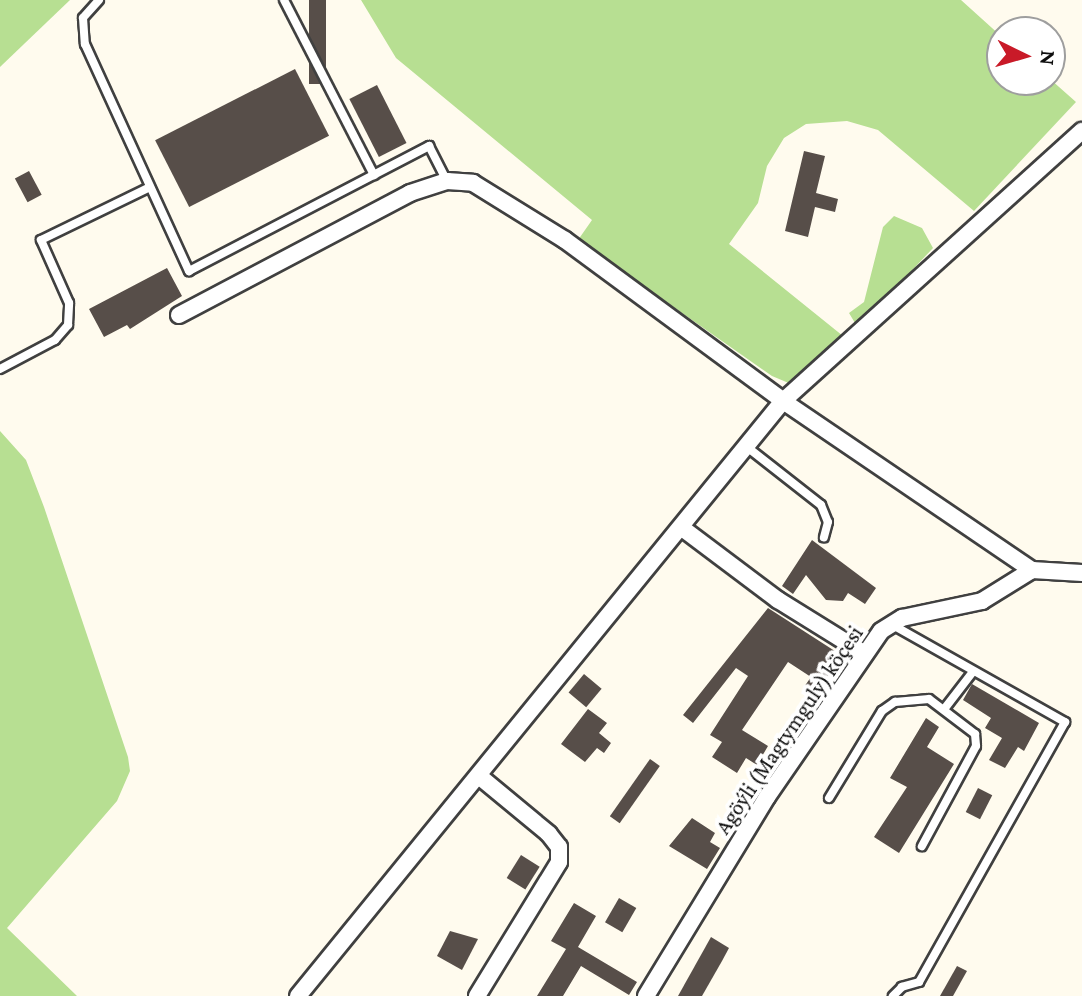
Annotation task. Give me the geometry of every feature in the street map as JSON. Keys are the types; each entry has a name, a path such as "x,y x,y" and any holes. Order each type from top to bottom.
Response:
{"street":[{"path":"298,996 480,777 783,401 1082,131"},
{"path":"179,315 410,193 447,181 481,187 565,240 783,401 1032,570 1082,573"},
{"path":"682,528 778,600 865,654"},
{"name":"Agöýli (Magtymguly) köçesi","path":"646,996 767,797 865,654 891,624 982,601 1032,570"},
{"path":"477,996 559,862 559,847 549,834 480,777"}],"lane":[{"path":"99,0 83,18 83,36 189,271 429,146 447,181"},
{"path":"284,0 374,175"},
{"path":"0,369 55,340 68,325 69,303 41,240 150,187"},
{"path":"747,447 821,505 828,522 824,537"},
{"path":"891,624 972,673 1065,722 919,982 902,987 893,996"},
{"path":"945,708 972,673"},
{"path":"829,798 882,711 895,702 923,698 945,708 975,734 976,746 922,846"}],"green space":[{"path":"0,0 70,0 0,67"},
{"path":"361,0 961,0 986,23 986,96 1066,96 1066,93 1076,102 974,211 878,130 847,121 806,124 784,138 767,166 758,203 729,244 843,336 791,384 772,376 578,240 592,220 396,58"},
{"path":"894,216 922,228 933,248 868,317 855,323 849,313 864,302 883,227"},
{"path":"0,431 26,460 44,507 128,757 130,771 117,801 7,928 77,996 0,996"}],"building":[{"path":"309,0 326,0 326,84 309,84"},
{"path":"295,69 329,136 189,207 155,140"},
{"path":"377,85 407,143 379,157 349,99"},
{"path":"804,151 825,156 816,193 838,199 835,212 815,207 808,237 785,231"},
{"path":"29,171 42,195 28,202 15,179"},
{"path":"167,268 182,296 130,329 127,325 104,337 89,309"},
{"path":"812,540 876,588 865,604 848,593 843,601 826,600 806,575 793,594 782,586"},
{"path":"768,608 841,655 816,695 804,687 811,677 788,662 742,730 768,746 757,765 746,758 737,773 712,757 722,742 710,735 748,676 736,668 693,723 683,715"},
{"path":"584,674 602,689 586,707 569,692"},
{"path":"972,684 1039,723 1024,751 1018,747 1005,768 989,760 1002,738 985,728 991,718 963,700"},
{"path":"588,709 607,723 599,733 611,743 604,753 597,748 585,762 561,744"},
{"path":"926,718 939,727 927,747 954,764 899,853 874,837 907,787 890,778"},
{"path":"650,759 660,766 620,823 610,816"},
{"path":"978,788 992,795 980,819 966,812"},
{"path":"692,818 715,833 710,842 720,848 707,869 669,846"},
{"path":"521,855 540,867 525,890 507,878"},
{"path":"619,898 636,908 622,932 605,922"},
{"path":"574,903 596,916 578,947 637,982 629,995 581,966 563,996 537,996 566,949 551,941"},
{"path":"450,931 478,939 462,970 437,956"},
{"path":"711,937 729,948 722,961 702,996 678,996"},
{"path":"957,966 967,971 953,996 940,996"}]}
